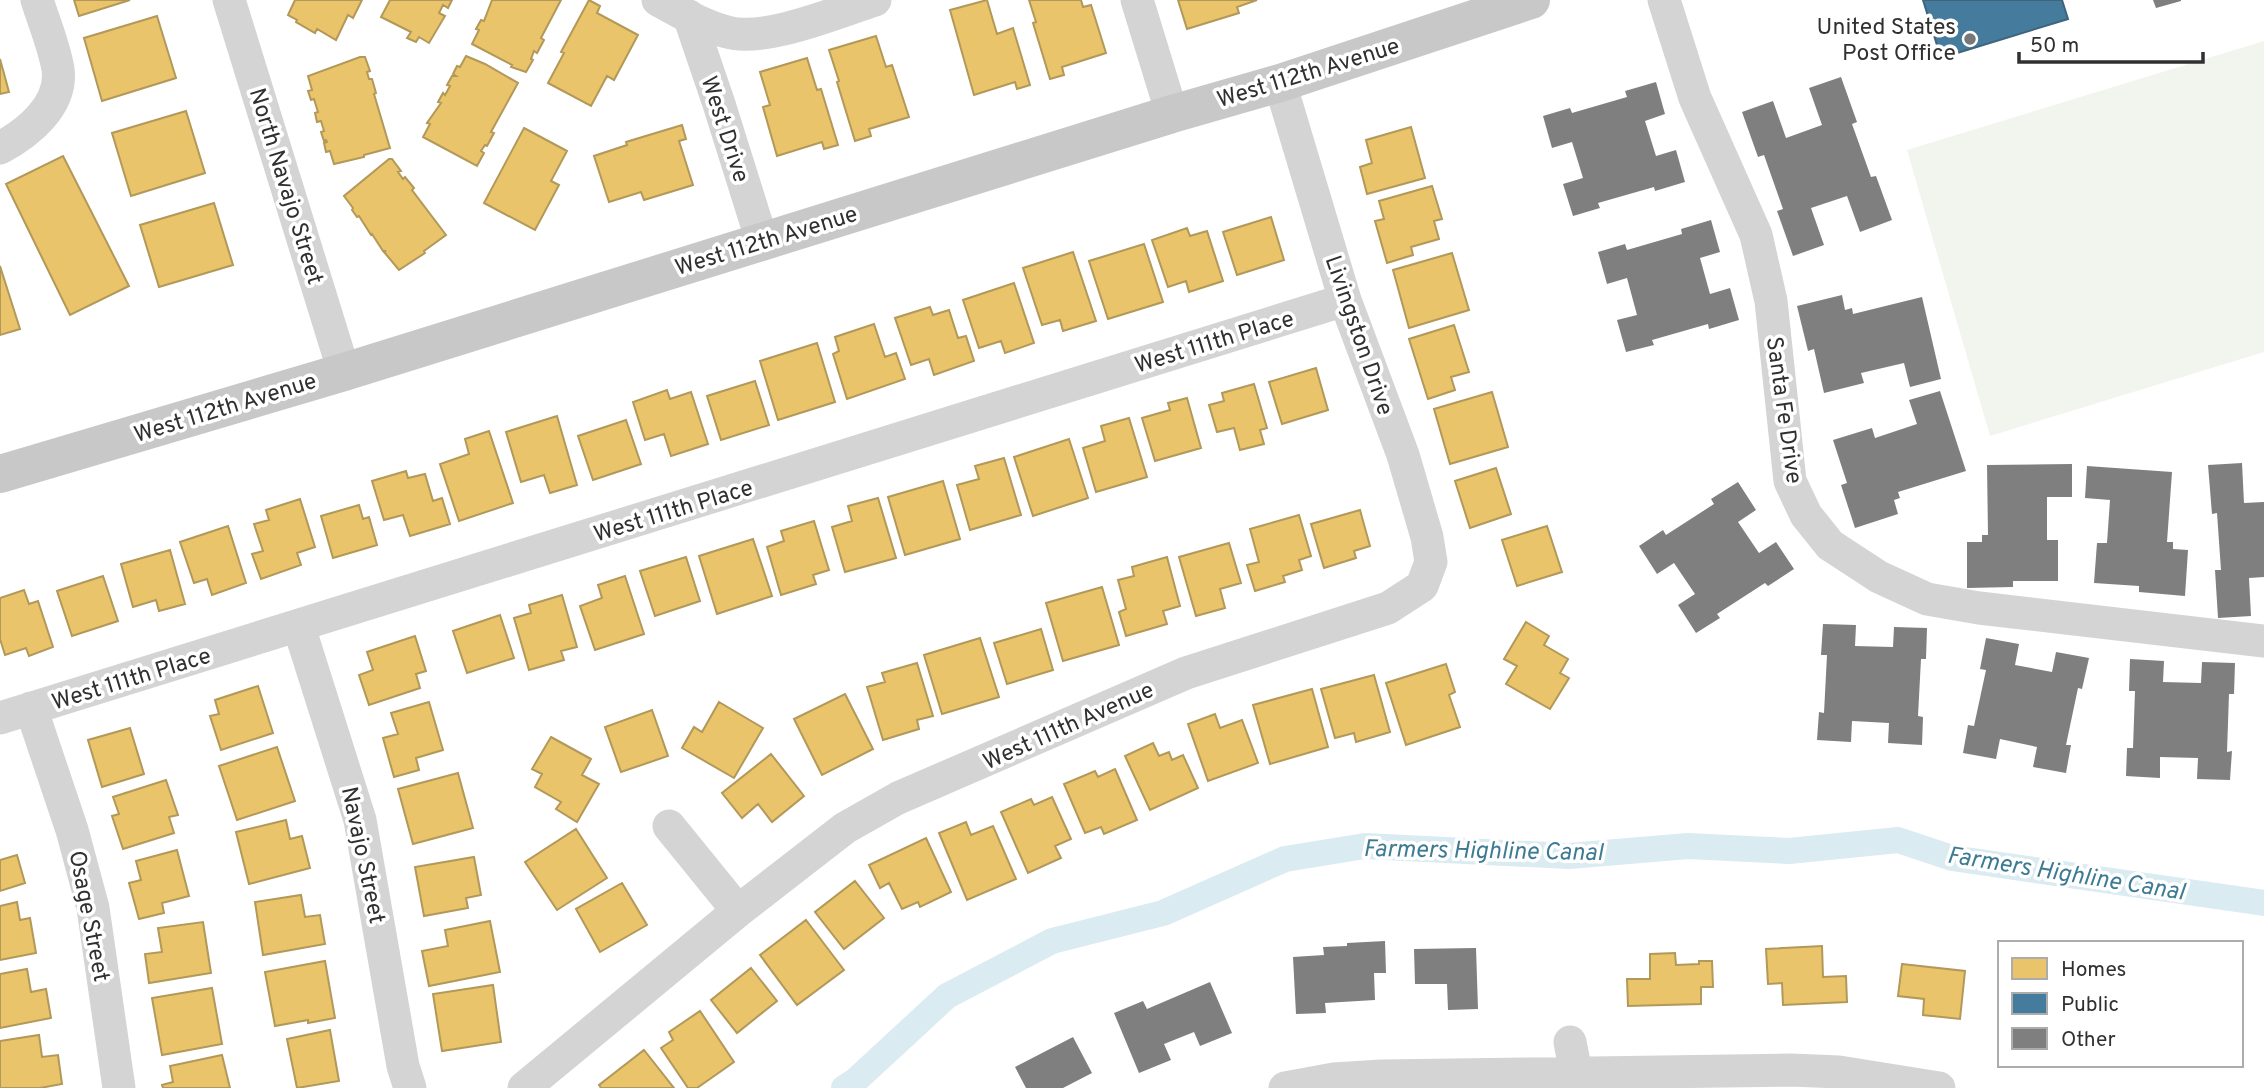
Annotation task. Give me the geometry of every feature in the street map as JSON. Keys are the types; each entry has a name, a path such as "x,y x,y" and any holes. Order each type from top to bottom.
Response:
{"main road":[{"name":"West 112th Avenue","path":"0,474 344,372 1172,114 1280,83 1531,0"}],"street":[{"path":"0,148 21,136 36,122 48,109 55,92 58,71 37,0"},
{"name":"North Navajo Street","path":"229,0 344,372"},
{"path":"658,0 726,32 741,35 774,32 874,0"},
{"path":"1137,0 1172,114"},
{"name":"Santa Fe Drive","path":"1664,0 1695,98 1756,235 1771,301 1790,481 1806,515 1830,545 1878,578 1927,599 1979,608 2264,641"},
{"name":"West Drive","path":"689,16 762,241"},
{"name":"Livingston Drive","path":"1280,83 1345,300 1404,455 1431,551 1429,574 1422,586"},
{"name":"West 111th Place","path":"0,718 1345,300"},
{"name":"West 111th Avenue","path":"524,1088 738,911 845,828 898,798 1186,673 1388,608 1422,586"},
{"name":"Navajo Street","path":"299,627 360,820 403,1066 410,1088"},
{"name":"Osage Street","path":"31,708 72,830 93,908 119,1088"},
{"path":"669,826 738,911"},
{"path":"1285,1088 1334,1079 1574,1068 1839,1072 1940,1088"}],"shaded area":[{"path":"2264,41 2264,352 1990,436 1907,150"}],"building: Homes":[{"path":"74,0 130,0 79,16"},
{"path":"295,0 362,0 353,18 348,15 336,40 317,29 315,33 288,15"},
{"path":"390,0 452,0 448,8 443,5 439,13 445,16 429,43 419,37 416,42 407,38 411,32 381,17"},
{"path":"492,0 561,0 541,38 544,40 537,53 534,51 533,60 526,72 511,67 512,65 472,44 479,30 476,29 481,20 484,21"},
{"path":"589,0 600,6 597,13 638,35 614,80 607,76 591,106 548,83"},
{"path":"987,0 997,34 1013,28 1030,85 1017,89 1015,82 974,95 950,10"},
{"path":"1029,0 1081,0 1083,7 1091,5 1106,53 1062,67 1064,75 1050,79"},
{"path":"1178,0 1257,0 1237,7 1239,13 1187,29"},
{"path":"157,16 176,78 102,101 84,38"},
{"path":"876,36 886,67 892,65 909,117 869,129 871,136 855,141 829,50"},
{"path":"466,56 518,83 491,132 494,133 487,146 481,151 484,153 477,166 423,137 430,124 427,123 441,103 438,102 450,86 447,85 452,76 456,76 453,74 457,66 460,67"},
{"path":"365,57 370,71 367,72 369,79 372,79 390,148 334,164 330,151 326,152 324,143 327,142 321,132 324,131 321,121 317,122 315,113 318,112 308,91 312,90 308,76"},
{"path":"807,58 817,90 821,89 838,145 824,149 822,142 777,156 763,107 770,105 760,72"},
{"path":"0,59 9,92 0,94"},
{"path":"186,111 205,173 131,196 112,133"},
{"path":"682,125 686,139 679,141 693,185 644,200 641,192 609,202 594,156 627,145 626,142"},
{"path":"1411,127 1425,178 1367,194 1360,167 1372,163 1366,140"},
{"path":"524,128 567,151 551,181 559,185 535,230 484,203"},
{"path":"63,156 129,286 70,315 6,184"},
{"path":"392,159 401,171 398,172 403,179 405,177 414,188 412,190 446,235 399,270 344,196"},
{"path":"1432,186 1442,219 1434,221 1439,239 1411,247 1413,255 1387,263 1375,221 1384,219 1379,201"},
{"path":"214,203 233,265 159,287 140,225"},
{"path":"1271,217 1284,260 1237,275 1223,232"},
{"path":"1187,228 1190,236 1207,231 1223,281 1189,292 1186,281 1168,287 1152,240"},
{"path":"1144,244 1163,302 1108,319 1089,261"},
{"path":"1073,252 1096,321 1063,331 1060,320 1042,325 1023,268"},
{"path":"1452,253 1469,310 1409,328 1393,270"},
{"path":"0,266 20,329 0,335"},
{"path":"1014,283 1034,343 1005,353 1001,341 979,348 963,300"},
{"path":"930,307 933,315 949,310 958,338 966,336 974,361 934,375 929,359 911,365 895,318"},
{"path":"874,324 885,357 896,353 905,379 847,399 833,354 839,351 835,337"},
{"path":"1454,325 1469,372 1451,377 1455,390 1428,399 1409,339"},
{"path":"817,343 835,402 778,420 760,361"},
{"path":"1316,368 1328,410 1282,424 1269,382"},
{"path":"755,381 769,425 721,440 707,396"},
{"path":"1254,384 1267,428 1260,430 1264,444 1240,450 1234,428 1217,432 1209,405 1224,401 1222,393"},
{"path":"667,390 670,399 691,392 708,444 671,456 664,434 645,440 633,402"},
{"path":"1492,392 1508,447 1450,464 1434,409"},
{"path":"1187,398 1201,448 1155,461 1142,418 1170,410 1168,403"},
{"path":"557,416 577,485 550,493 544,475 521,482 506,432"},
{"path":"1129,418 1147,477 1096,492 1083,448 1105,441 1101,426"},
{"path":"626,420 641,464 593,480 578,436"},
{"path":"489,431 513,503 459,521 440,464 469,454 465,439"},
{"path":"1069,439 1088,498 1033,516 1014,457"},
{"path":"1004,458 1021,515 970,530 957,485 979,479 975,466"},
{"path":"1496,468 1511,514 1470,528 1455,481"},
{"path":"406,471 408,478 425,474 433,501 442,498 450,524 410,536 403,515 384,520 372,481"},
{"path":"943,481 960,539 905,555 888,497"},
{"path":"878,498 896,558 845,572 832,527 852,521 848,506"},
{"path":"300,499 315,547 297,553 301,565 261,579 252,554 263,551 254,524 269,520 266,510"},
{"path":"359,505 363,519 369,517 377,545 333,558 321,516"},
{"path":"1360,510 1370,546 1354,551 1356,558 1324,568 1311,524"},
{"path":"1299,515 1311,556 1299,560 1302,570 1283,576 1285,582 1255,591 1247,565 1259,562 1250,529"},
{"path":"814,521 829,570 813,575 816,584 781,595 767,547 784,541 781,531"},
{"path":"228,526 246,583 212,595 207,579 194,583 180,542"},
{"path":"1547,526 1562,572 1517,586 1502,540"},
{"path":"753,539 772,596 717,614 699,556"},
{"path":"1229,543 1241,583 1220,589 1225,608 1196,616 1179,557"},
{"path":"170,550 185,604 159,611 156,600 133,607 121,564"},
{"path":"686,557 700,601 655,616 640,571"},
{"path":"1167,557 1180,606 1163,611 1167,624 1126,636 1119,612 1126,609 1118,580 1134,576 1132,567"},
{"path":"103,576 118,621 72,636 57,591"},
{"path":"625,576 644,634 595,650 580,606 602,598 598,585"},
{"path":"1102,587 1119,645 1063,661 1046,603"},
{"path":"24,590 29,604 38,601 53,647 29,656 26,648 5,655 0,639 0,598"},
{"path":"562,595 577,647 561,651 564,660 529,670 514,618 531,613 529,605"},
{"path":"500,615 514,658 467,673 453,631"},
{"path":"1526,622 1549,636 1544,645 1568,659 1560,673 1569,678 1550,709 1506,684 1517,666 1504,659"},
{"path":"1041,629 1053,670 1007,684 994,643"},
{"path":"415,636 426,671 416,674 420,688 369,705 359,675 373,670 367,652"},
{"path":"980,638 999,697 942,714 924,655"},
{"path":"917,663 933,716 917,720 919,729 883,740 867,687 885,682 882,673"},
{"path":"1446,664 1455,692 1449,695 1460,727 1406,745 1386,683"},
{"path":"1374,675 1390,732 1356,742 1354,733 1335,738 1321,689"},
{"path":"258,686 273,733 221,750 210,716 219,714 215,700"},
{"path":"1312,689 1328,747 1270,764 1253,705"},
{"path":"845,694 873,749 822,775 794,719"},
{"path":"429,702 443,750 416,758 419,770 394,777 383,738 398,734 391,713"},
{"path":"719,702 763,728 734,778 682,748 694,727 702,732"},
{"path":"652,710 668,756 621,772 605,727"},
{"path":"1215,714 1220,728 1242,720 1258,763 1208,781 1188,724"},
{"path":"130,728 144,774 102,787 88,740"},
{"path":"551,737 591,759 582,775 599,784 577,822 556,809 561,802 535,787 542,774 532,769"},
{"path":"1153,743 1159,756 1169,752 1172,760 1183,755 1198,788 1150,810 1125,756"},
{"path":"277,747 295,801 237,820 219,766"},
{"path":"771,754 804,796 772,822 758,804 742,818 722,793"},
{"path":"1115,769 1137,820 1104,834 1101,827 1085,833 1064,784 1095,771 1098,777"},
{"path":"458,773 473,828 413,844 398,789"},
{"path":"166,780 178,815 169,817 174,833 123,849 112,816 119,814 113,797"},
{"path":"1052,797 1071,839 1055,846 1061,858 1028,873 1001,812 1031,799 1034,805"},
{"path":"286,820 290,839 302,836 310,868 249,884 236,832"},
{"path":"966,822 971,835 993,826 1016,879 967,900 939,833"},
{"path":"576,829 607,878 557,910 525,862"},
{"path":"926,838 951,892 920,907 918,902 902,909 889,883 880,888 869,865"},
{"path":"177,850 189,896 162,903 164,913 139,919 129,883 141,880 136,861"},
{"path":"17,855 25,883 0,891 0,860"},
{"path":"474,857 481,895 466,898 468,908 424,916 415,867"},
{"path":"855,881 884,918 844,949 815,912"},
{"path":"622,883 647,925 600,952 576,909"},
{"path":"301,895 305,917 320,915 325,944 263,955 255,902"},
{"path":"17,902 20,920 30,918 36,953 0,960 0,906"},
{"path":"806,920 844,970 797,1005 760,955"},
{"path":"490,921 500,972 429,986 422,951 448,946 445,930"},
{"path":"203,922 211,973 149,983 145,954 162,952 158,928"},
{"path":"1822,946 1823,977 1846,976 1847,1002 1783,1005 1782,983 1768,984 1766,949"},
{"path":"1675,953 1676,965 1712,961 1713,987 1701,987 1701,1004 1628,1006 1627,979 1650,979 1650,954"},
{"path":"325,961 335,1018 275,1026 265,972"},
{"path":"1902,964 1965,971 1960,1019 1923,1015 1924,999 1898,996"},
{"path":"751,968 777,1001 737,1033 711,1000"},
{"path":"27,969 31,992 46,989 51,1018 0,1028 0,974"},
{"path":"493,985 501,1042 442,1051 433,994"},
{"path":"212,988 222,1044 162,1055 152,998"},
{"path":"700,1011 734,1062 697,1088 688,1088 661,1048 673,1040 669,1032"},
{"path":"330,1030 339,1081 297,1088 287,1039"},
{"path":"39,1035 42,1057 58,1055 62,1084 40,1088 0,1088 0,1041"},
{"path":"644,1050 674,1088 601,1088 599,1085"},
{"path":"222,1055 230,1088 163,1088 162,1085 173,1082 170,1066"}],"building: Public":[{"name":"United States Post Office","path":"1923,0 2062,0 2068,19 1941,58"}],"building: Other":[{"path":"2153,0 2181,0 2181,1 2156,8"},
{"path":"1841,77 1857,122 1852,124 1871,177 1876,176 1892,220 1860,232 1847,196 1811,208 1824,245 1793,256 1777,211 1783,209 1764,155 1758,157 1742,112 1773,101 1786,138 1822,125 1809,88"},
{"path":"1656,82 1665,114 1645,121 1656,156 1676,150 1685,182 1655,191 1654,187 1598,203 1600,208 1573,216 1563,184 1583,178 1572,142 1552,148 1543,116 1570,108 1572,113 1627,97 1625,91"},
{"path":"1711,220 1720,252 1700,258 1710,294 1730,288 1739,320 1709,329 1708,324 1652,340 1654,345 1626,352 1617,320 1637,315 1627,278 1607,284 1598,252 1625,244 1627,250 1682,234 1681,229"},
{"path":"1842,295 1845,310 1852,308 1853,314 1922,297 1941,379 1910,387 1904,363 1861,373 1864,383 1824,393 1814,349 1808,351 1797,306"},
{"path":"1940,391 1966,471 1898,492 1900,498 1894,500 1898,514 1855,528 1841,485 1847,483 1833,440 1872,428 1875,438 1917,424 1909,400"},
{"path":"2242,463 2244,503 2264,502 2264,577 2249,578 2251,616 2218,618 2215,570 2221,570 2217,513 2212,514 2208,465"},
{"path":"2072,464 2072,497 2047,497 2047,540 2058,540 2058,581 2013,581 2013,587 1967,588 1967,542 1982,542 1982,535 1988,535 1987,465"},
{"path":"2087,466 2172,472 2167,542 2173,542 2173,549 2188,550 2185,596 2139,592 2139,586 2094,583 2097,543 2107,543 2110,500 2085,498"},
{"path":"1738,482 1756,510 1738,522 1759,553 1776,542 1794,569 1768,586 1765,583 1717,614 1720,618 1696,633 1678,605 1695,594 1674,563 1657,574 1639,546 1663,530 1666,535 1714,504 1711,499"},
{"path":"1823,624 1856,625 1855,646 1893,647 1894,627 1927,628 1926,659 1921,659 1918,716 1923,717 1922,745 1888,743 1889,723 1852,721 1851,742 1817,740 1819,712 1824,713 1827,655 1821,655"},
{"path":"1986,638 2019,644 2015,665 2052,672 2056,652 2089,658 2082,689 2078,688 2066,745 2071,745 2066,773 2033,767 2037,747 2000,739 1996,759 1963,753 1968,725 1974,726 1986,670 1980,669"},
{"path":"2130,659 2164,661 2163,682 2201,683 2202,662 2235,663 2234,694 2229,694 2227,752 2232,751 2230,780 2197,779 2198,758 2160,757 2160,778 2126,776 2127,748 2133,748 2135,691 2129,691"},
{"path":"1385,941 1386,973 1374,973 1375,1000 1325,1003 1326,1013 1296,1014 1293,957 1324,955 1323,947"},
{"path":"1476,948 1478,1009 1448,1010 1447,984 1415,984 1414,949"},
{"path":"1210,982 1232,1033 1200,1046 1194,1032 1164,1044 1171,1060 1139,1073 1114,1013 1143,1001 1147,1009"},
{"path":"1073,1037 1092,1073 1063,1088 1026,1088 1015,1067"}],"waterway":[{"name":"Farmers Highline Canal","path":"844,1088 855,1081 947,996 1052,941 1163,913 1285,859 1365,846 1569,856 1688,846 1789,851 1898,840 1952,858 2264,903"}],"place":[{"name":"United States Post Office","path":"1970,39"}]}
